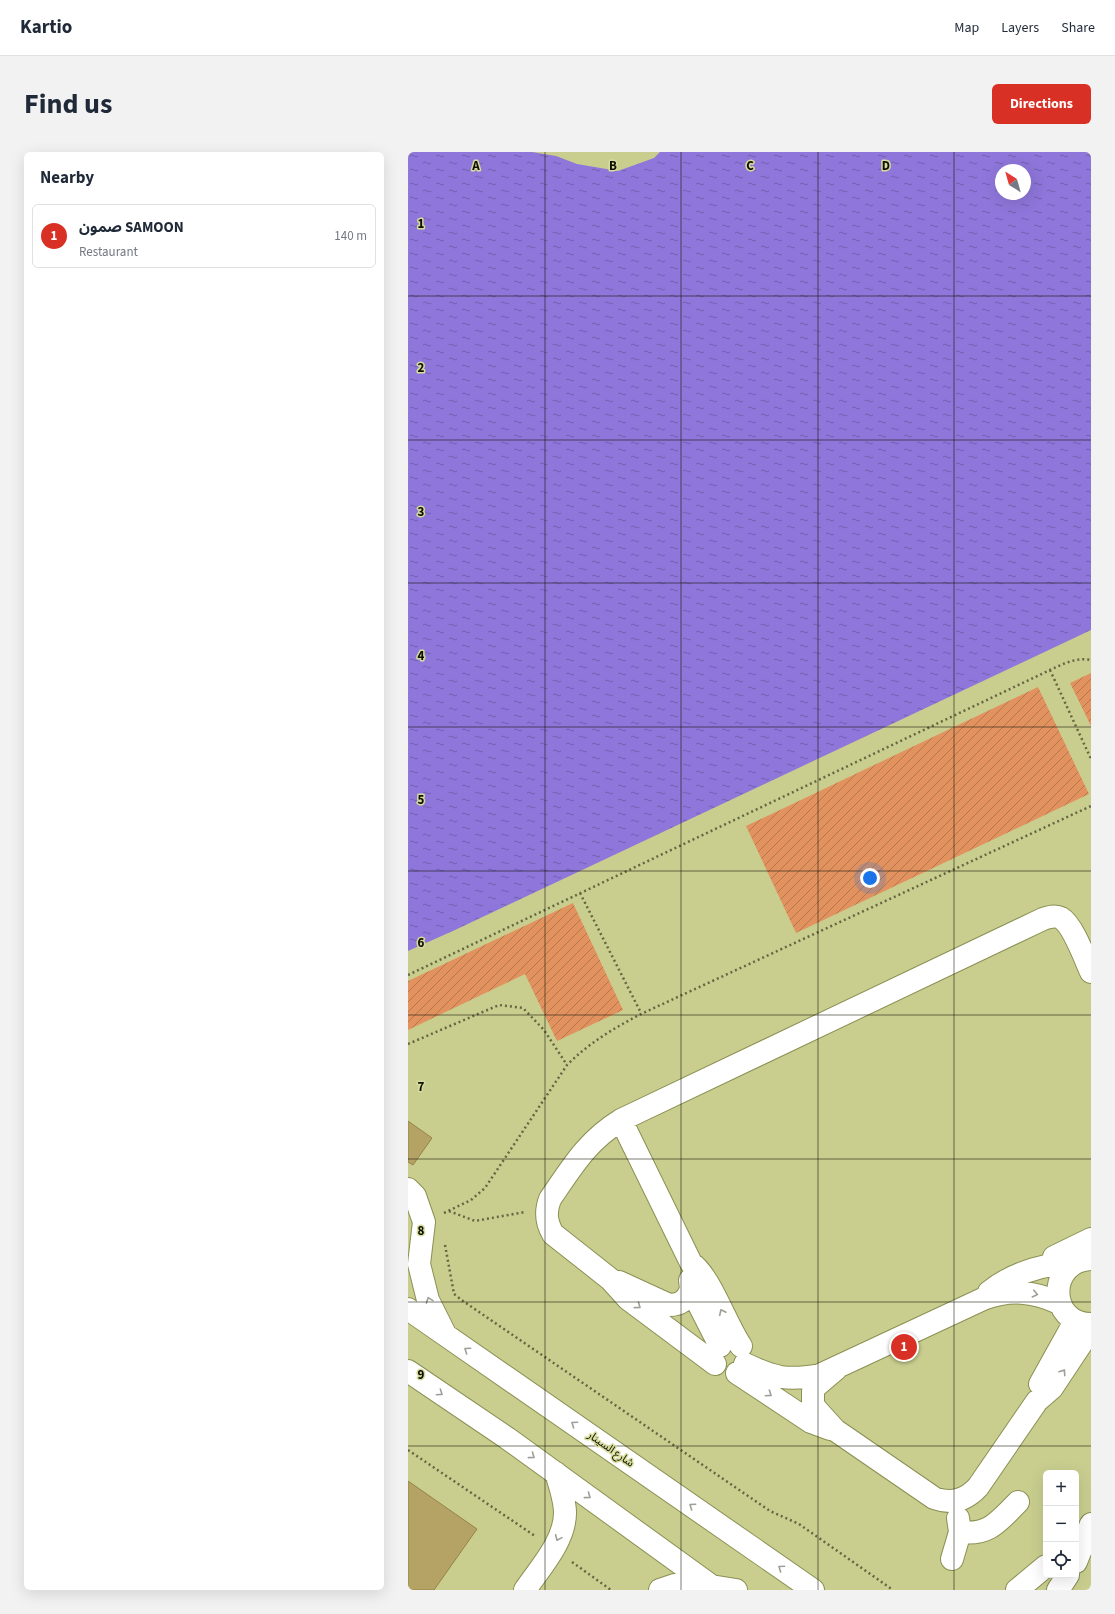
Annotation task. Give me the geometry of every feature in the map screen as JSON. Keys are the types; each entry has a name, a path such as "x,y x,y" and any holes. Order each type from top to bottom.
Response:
{"street":[{"path":"718,1355 623,1295 610,1279 553,1234 547,1222 547,1208 550,1199 579,1155 598,1136 621,1120 1051,916 1060,918 1067,923 1091,972"},
{"path":"621,1120 691,1263 703,1274 729,1327 741,1361 769,1375 786,1378 820,1376 983,1299 997,1294 1029,1292 1060,1303"},
{"path":"408,1189 415,1196 423,1228 419,1264 428,1300 446,1335"},
{"path":"983,1299 998,1285 1091,1239"},
{"path":"1029,1270 1083,1261"},
{"path":"836,1369 816,1386 812,1397 816,1408 835,1430 934,1498 951,1502 966,1498 978,1487 1037,1401 1039,1387 1044,1374 1086,1325 1063,1310 1057,1291 1060,1280 1066,1270 1083,1261"},
{"path":"691,1263 689,1276 691,1289 718,1355 719,1369 724,1373 741,1361"},
{"path":"610,1279 634,1287 669,1305 677,1305 684,1302 689,1296 691,1289"},
{"name":"شارع السينار","path":"408,1309 813,1590"},
{"path":"718,1355 730,1342 741,1361 811,1422 835,1430"},
{"path":"408,1372 556,1473 712,1586"},
{"path":"525,1590 554,1548 564,1526 564,1503 556,1473"},
{"path":"951,1502 956,1512 960,1532 952,1559"},
{"path":"960,1532 979,1533 988,1529 996,1524 1018,1502"},
{"path":"1079,1527 1091,1509"},
{"path":"1079,1554 1091,1524"},
{"path":"1017,1590 1043,1568"},
{"path":"1036,1590 1044,1578"},
{"path":"1058,1590 1066,1578"},
{"path":"660,1590 675,1585 712,1586 736,1590"}],"path":[{"path":"408,975 1050,670 1074,660 1091,660"},
{"path":"1050,670 1091,759"},
{"path":"423,1228 449,1211 471,1200 485,1188 567,1065 600,1036 641,1014 1091,806"},
{"path":"580,892 641,1014"},
{"path":"408,1044 499,1005 523,1008 544,1030 567,1065"},
{"path":"449,1211 475,1221 547,1208"},
{"path":"423,1228 443,1235 454,1294 463,1301 770,1511 799,1524 893,1590"},
{"path":"408,1450 554,1548 611,1590"}],"shaded area":[{"path":"1091,673 1091,726 1070,683"},
{"path":"1038,687 1089,794 796,933 746,826"},
{"path":"573,903 623,1010 557,1041 525,974 408,1030 408,981"}],"water":[{"path":"408,152 532,152 556,156 577,164 618,171 654,158 660,152 1091,152 1091,630 408,951"}],"building":[{"path":"408,1121 432,1138 413,1165 408,1162"},
{"path":"408,1481 477,1529 434,1590 408,1590"}],"place":[{"name":"صمون SAMOON","path":"904,1347"}]}
